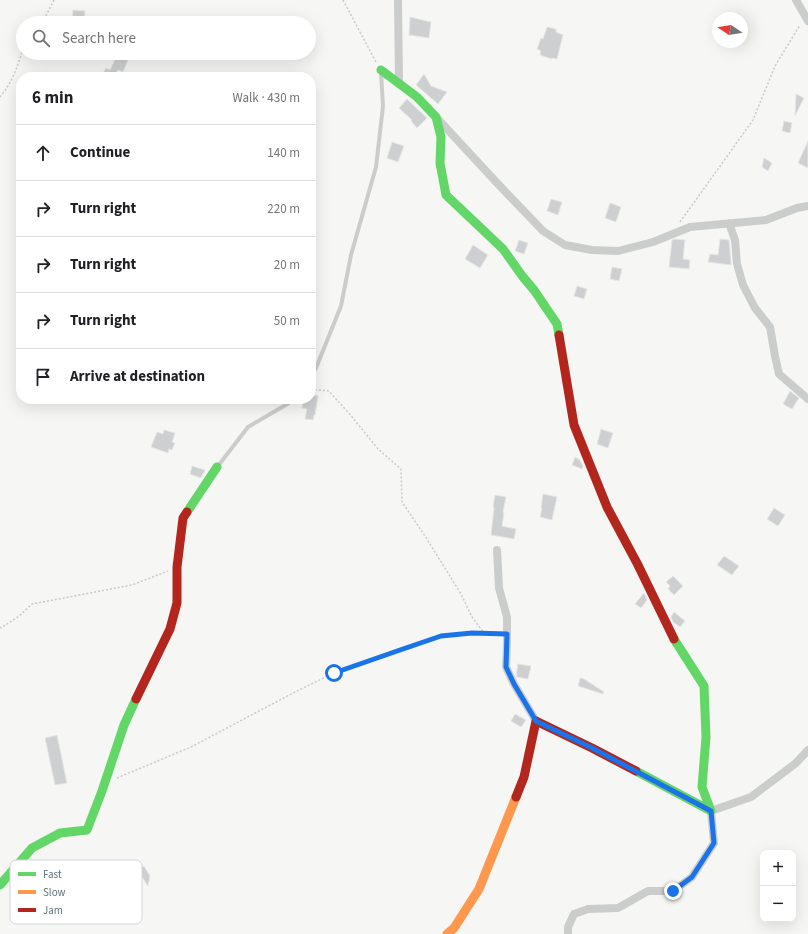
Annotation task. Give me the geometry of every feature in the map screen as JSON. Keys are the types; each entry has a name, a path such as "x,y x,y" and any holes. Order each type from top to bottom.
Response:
{"street":[{"path":"398,0 399,84"},
{"path":"796,0 806,19"},
{"path":"381,70 417,97 543,231 565,245 592,250 618,251 653,242 690,227 766,220 796,208 808,206"},
{"path":"436,117 441,137 440,163 446,195 503,249 534,290 557,324 574,425 604,500 675,642 704,686 706,737 702,787 711,811 714,843 692,877 673,891 648,892 618,908 588,909 574,914 568,927 568,934"},
{"path":"728,223 735,240 737,264 743,285 755,308 770,327 779,374 808,399"},
{"path":"22,860 32,848 60,833 87,830 124,725 170,629 177,603 177,567 183,518 217,467"},
{"path":"497,550 499,588 507,616 506,667 514,684 536,721 592,748 711,811 751,797 796,763 808,750"},
{"path":"447,934 454,928 479,890 524,777 536,721"},
{"path":"0,885 10,873"}],"lane":[{"path":"316,368 341,306 351,255 376,167 383,106 381,70"},
{"path":"217,467 248,427 287,404"}],"path":[{"path":"46,16 54,0"},
{"path":"343,0 381,70"},
{"path":"671,234 753,120 775,66 806,19"},
{"path":"0,97 5,91 18,67 20,60"},
{"path":"316,390 329,391 378,449 401,469 402,502 461,594 472,617 484,633"},
{"path":"0,627 1,628 19,616 32,604 132,585 177,567"},
{"path":"104,784 191,747 334,673 441,636 472,633 507,634"}],"building":[{"path":"73,10 85,11 85,16 73,16"},
{"path":"410,17 431,22 429,38 409,35"},
{"path":"547,27 556,29 556,32 563,35 557,59 540,55 541,51 537,49 541,38 543,39"},
{"path":"115,60 128,60 123,72 118,70 117,72 104,72 106,68 110,70"},
{"path":"424,74 431,86 447,92 438,104 416,85"},
{"path":"796,94 804,98 795,116"},
{"path":"407,99 427,118 417,128 411,121 412,120 399,108"},
{"path":"784,121 792,123 790,133 782,131"},
{"path":"808,141 808,168 798,163"},
{"path":"392,142 404,146 398,162 387,158"},
{"path":"764,158 772,163 768,171 762,167"},
{"path":"551,199 562,202 558,215 547,211"},
{"path":"610,203 621,207 616,222 605,218"},
{"path":"720,239 729,240 731,265 708,262 710,254 718,255"},
{"path":"519,240 528,243 524,254 515,251"},
{"path":"672,240 685,240 683,259 690,260 689,269 669,267"},
{"path":"473,245 488,255 480,268 465,259"},
{"path":"612,267 622,269 619,281 610,279"},
{"path":"577,286 587,289 584,299 574,296"},
{"path":"790,391 799,398 792,409 783,404"},
{"path":"316,396 318,396 313,420 305,419 307,409 302,408 302,404 316,404"},
{"path":"601,429 613,433 608,448 597,444"},
{"path":"164,430 175,433 172,442 175,443 172,450 169,449 168,453 151,447 157,432 163,434"},
{"path":"575,457 580,460 583,466 582,469 572,465"},
{"path":"192,466 205,470 201,478 190,474"},
{"path":"543,494 557,497 552,520 540,517"},
{"path":"495,495 506,497 502,526 516,529 514,539 491,535"},
{"path":"774,508 785,515 778,526 767,519"},
{"path":"724,556 739,566 732,575 717,565"},
{"path":"673,576 683,586 674,595 668,589 670,586 666,582"},
{"path":"644,593 647,600 641,608 635,604"},
{"path":"674,612 685,621 680,627 673,622 671,617"},
{"path":"518,664 531,666 528,679 516,676"},
{"path":"580,678 604,692 603,694 578,686"},
{"path":"515,714 526,720 521,727 511,721"},
{"path":"57,735 67,783 55,785 45,738"},
{"path":"144,866 150,876 148,886 142,877 142,867"}],"traffic: fast":[{"path":"381,70 417,97 436,117 441,137 440,163 446,195 503,249 534,290 557,324 559,335"},
{"path":"187,512 217,467"},
{"path":"636,771 711,811 702,787 706,737 704,686 674,639"},
{"path":"22,860 32,848 60,833 87,830 124,725 136,699"},
{"path":"0,885 10,873"}],"traffic: slow":[{"path":"447,934 454,928 479,889 516,797"}],"traffic: jam":[{"path":"559,335 574,425 607,507 637,563 674,639"},
{"path":"136,699 170,629 177,603 177,567 183,518 187,512"},
{"path":"516,797 524,777 536,721 636,771"}],"route":[{"path":"334,673 441,636 472,633 507,634 506,667 514,684 536,721 592,748 711,811 714,843 692,877 673,891"}]}
